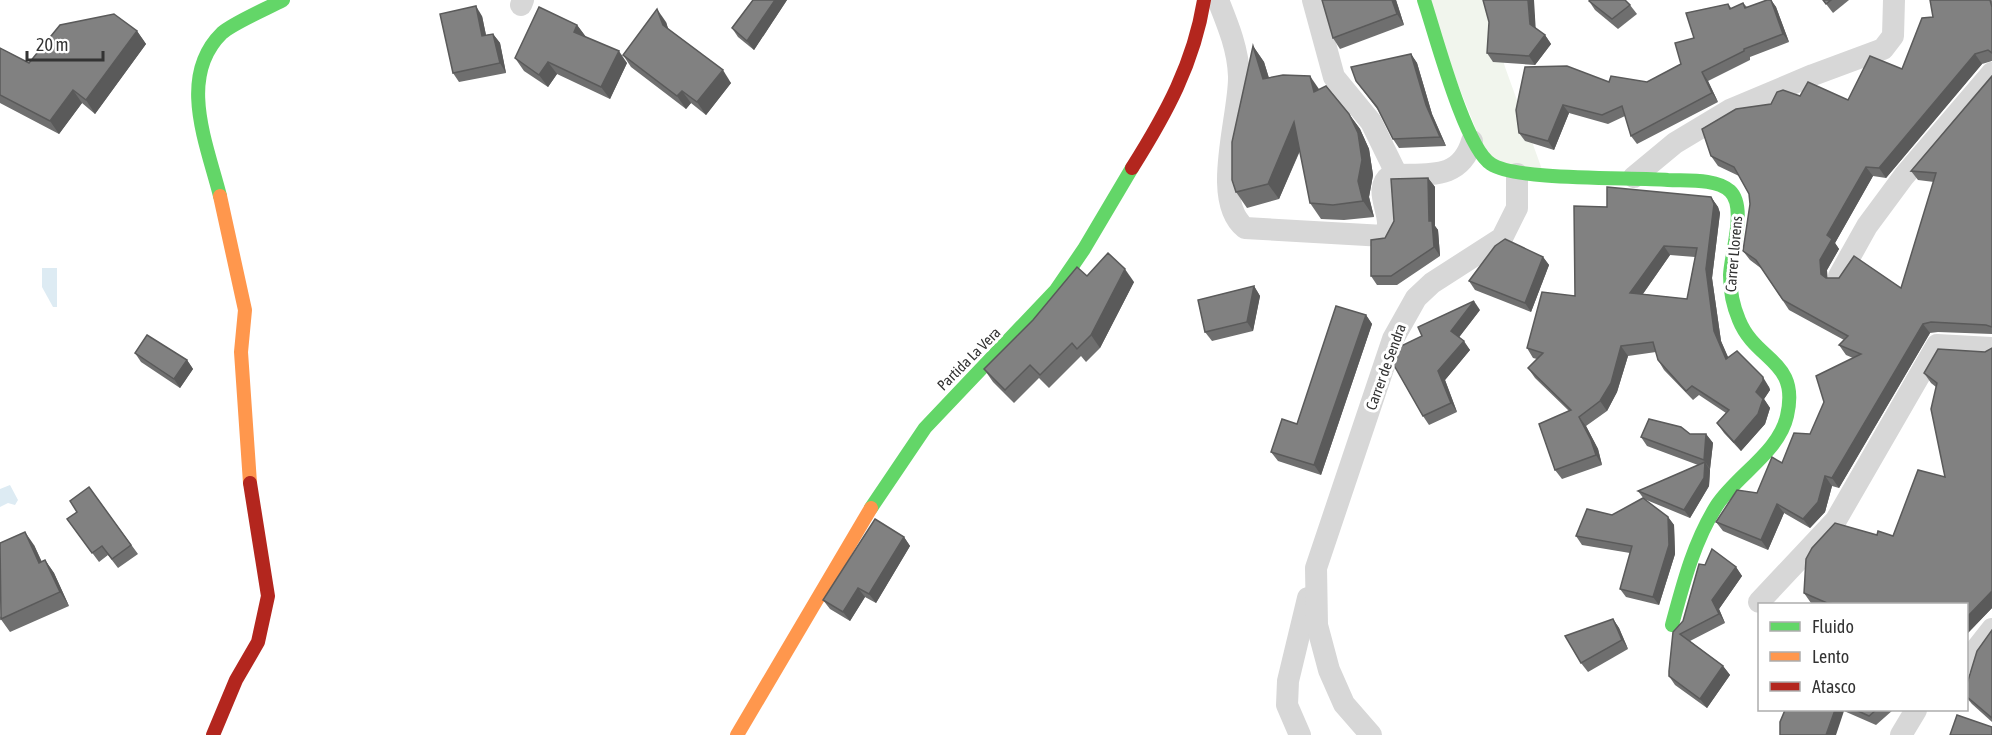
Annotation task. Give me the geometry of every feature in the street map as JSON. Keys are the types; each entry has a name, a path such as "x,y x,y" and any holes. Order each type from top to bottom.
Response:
{"street":[{"path":"213,735 236,680 258,642 268,596 250,489 241,352 245,310 224,210 198,111 198,70 222,33 283,0"},
{"name":"Partida La Vera","path":"737,735 803,619 911,447 933,420 1026,325 1066,277 1180,87 1201,32 1204,0"},
{"path":"1218,0 1233,42 1239,76 1228,178 1229,198 1235,220 1245,228 1383,236 1388,225 1382,185 1391,175 1450,171 1462,164 1472,141"},
{"path":"1313,0 1334,77 1371,122 1397,175"},
{"path":"1424,0 1472,141 1490,164 1518,174 1634,177 1675,143 1730,110 1812,75 1883,49 1893,36 1894,0"},
{"path":"1839,276 1867,226 1904,176 1992,74"},
{"name":"Carrer de Sendra","path":"1300,735 1287,705 1288,681 1316,568 1393,339 1416,298 1432,283 1502,238 1517,208 1518,174"},
{"name":"Carrer Llorens","path":"1634,177 1718,184 1731,192 1739,210 1729,286 1731,305 1751,342 1785,372 1789,386 1790,407 1778,438 1765,455 1741,476 1718,504 1703,532 1685,576 1672,625"},
{"path":"1759,602 1836,520 1937,345 1992,348"},
{"name":"Carrer de Sendra","path":"1316,568 1317,626 1329,670 1344,704 1371,735"},
{"path":"1968,659 1992,629"},
{"path":"1901,735 1915,711"}],"shaded area":[{"path":"1424,0 1486,0 1505,67 1544,175 1490,164"},
{"path":"42,268 57,268 57,307 53,307 42,287"},
{"path":"10,485 18,500 15,505 8,503 0,507 0,489"}],"building":[{"path":"753,0 775,0 747,41 732,28"},
{"path":"1322,0 1392,0 1397,14 1333,38"},
{"path":"1483,0 1528,0 1530,24 1545,35 1529,56 1487,53 1489,22"},
{"path":"1590,0 1625,0 1630,5 1612,19"},
{"path":"1771,0 1783,34 1744,49 1702,72 1712,93 1631,136 1622,106 1602,115 1563,105 1548,141 1519,133 1516,110 1525,67 1567,66 1609,82 1611,76 1647,82 1681,64 1675,43 1694,38 1686,13 1728,4 1730,9 1743,3 1745,8"},
{"path":"1930,0 1990,0 1992,53 1988,50 1975,54 1879,168 1866,167 1827,235 1832,239 1820,260 1821,274 1826,278 1839,278 1854,256 1901,288 1936,173 1911,171 1992,76 1992,327 1931,322 1923,324 1832,478 1825,476 1818,502 1803,519 1777,504 1761,540 1716,522 1737,490 1757,493 1772,457 1782,463 1794,433 1810,434 1824,402 1816,376 1861,354 1839,345 1848,336 1783,300 1756,260 1743,251 1750,204 1749,194 1734,167 1711,156 1702,129 1736,109 1771,104 1777,92 1783,90 1800,96 1808,82 1848,100 1870,56 1902,69 1922,18 1933,17"},
{"path":"476,6 482,36 493,34 500,63 453,73 440,14"},
{"path":"539,7 577,25 574,32 619,51 601,87 548,62 539,75 515,58"},
{"path":"657,9 663,25 723,70 697,102 682,91 677,96 623,55"},
{"path":"114,14 137,31 86,100 73,90 50,121 0,95 0,48 29,63 60,25"},
{"path":"1253,46 1263,79 1283,75 1310,76 1314,92 1326,86 1349,114 1358,133 1362,160 1358,181 1363,201 1333,205 1310,203 1294,122 1268,184 1236,192 1232,180 1232,142"},
{"path":"1411,54 1426,105 1440,137 1393,139 1377,107 1356,81 1351,67"},
{"path":"1428,178 1429,221 1432,221 1434,247 1391,276 1371,276 1371,240 1385,238 1394,221 1391,179"},
{"path":"1607,187 1711,197 1714,204 1706,269 1714,331 1726,359 1737,351 1763,377 1756,392 1763,399 1758,414 1734,442 1717,423 1729,410 1692,386 1686,391 1658,360 1653,342 1621,346 1611,383 1600,401 1579,417 1596,455 1555,470 1539,424 1571,410 1528,368 1543,353 1527,348 1542,292 1575,296 1574,206 1607,207","holes":["1664,246 1697,248 1687,299 1630,293"]},
{"path":"1505,239 1543,257 1525,303 1469,281 1495,246"},
{"path":"1108,253 1125,269 1091,335 1077,349 1072,343 1040,375 1030,365 1005,390 984,369 1033,320 1077,267 1087,276"},
{"path":"1254,286 1247,322 1205,332 1198,300"},
{"path":"1474,301 1451,331 1464,341 1438,371 1451,403 1423,416 1391,360 1395,349 1422,336 1418,327"},
{"path":"1336,306 1366,315 1314,465 1271,452 1282,419 1297,424"},
{"path":"147,335 187,360 174,379 135,353"},
{"path":"1992,348 1992,591 1968,616 1968,603 1827,603 1804,593 1806,559 1812,548 1835,523 1877,535 1878,531 1893,536 1918,470 1945,477 1931,409 1937,383 1924,373 1938,349 1985,352"},
{"path":"1649,419 1681,427 1690,434 1706,434 1704,460 1641,437"},
{"path":"1705,462 1704,478 1684,510 1638,491"},
{"path":"89,487 131,545 112,559 102,546 92,553 67,519 77,512 70,501"},
{"path":"1643,498 1668,517 1669,545 1653,597 1620,589 1632,546 1576,536 1587,509 1612,515"},
{"path":"875,519 904,537 869,594 858,588 843,612 823,600"},
{"path":"25,532 39,563 45,560 60,592 1,619 0,543"},
{"path":"1712,549 1736,567 1712,600 1719,614 1680,634 1723,666 1700,699 1669,676 1669,671 1673,632 1683,621 1699,564 1705,565"},
{"path":"1613,619 1622,640 1581,663 1565,636"},
{"path":"1992,630 1992,718 1968,698 1968,680 1977,651"},
{"path":"1785,711 1835,711 1826,735 1780,735 1780,722"},
{"path":"1858,711 1875,711 1869,716"},
{"path":"1957,715 1992,727 1992,735 1950,735"}],"traffic: fast":[{"path":"220,196 199,112 198,90 201,70 208,51 222,33 242,20 283,0"},
{"path":"1424,0 1461,114 1481,154 1491,164 1504,169 1548,176 1709,182 1724,187 1735,198 1738,219 1730,275 1734,304 1746,334 1782,372 1787,383 1789,398 1787,416 1776,441 1725,494 1709,519 1690,563 1672,625"},
{"path":"871,508 925,428 1056,290 1084,249 1132,168"}],"traffic: slow":[{"path":"220,196 245,310 241,352 250,483"},
{"path":"737,735 871,508"}],"traffic: jam":[{"path":"1132,168 1167,108 1186,67 1204,0"},
{"path":"213,735 236,680 258,642 268,596 250,483"}]}
